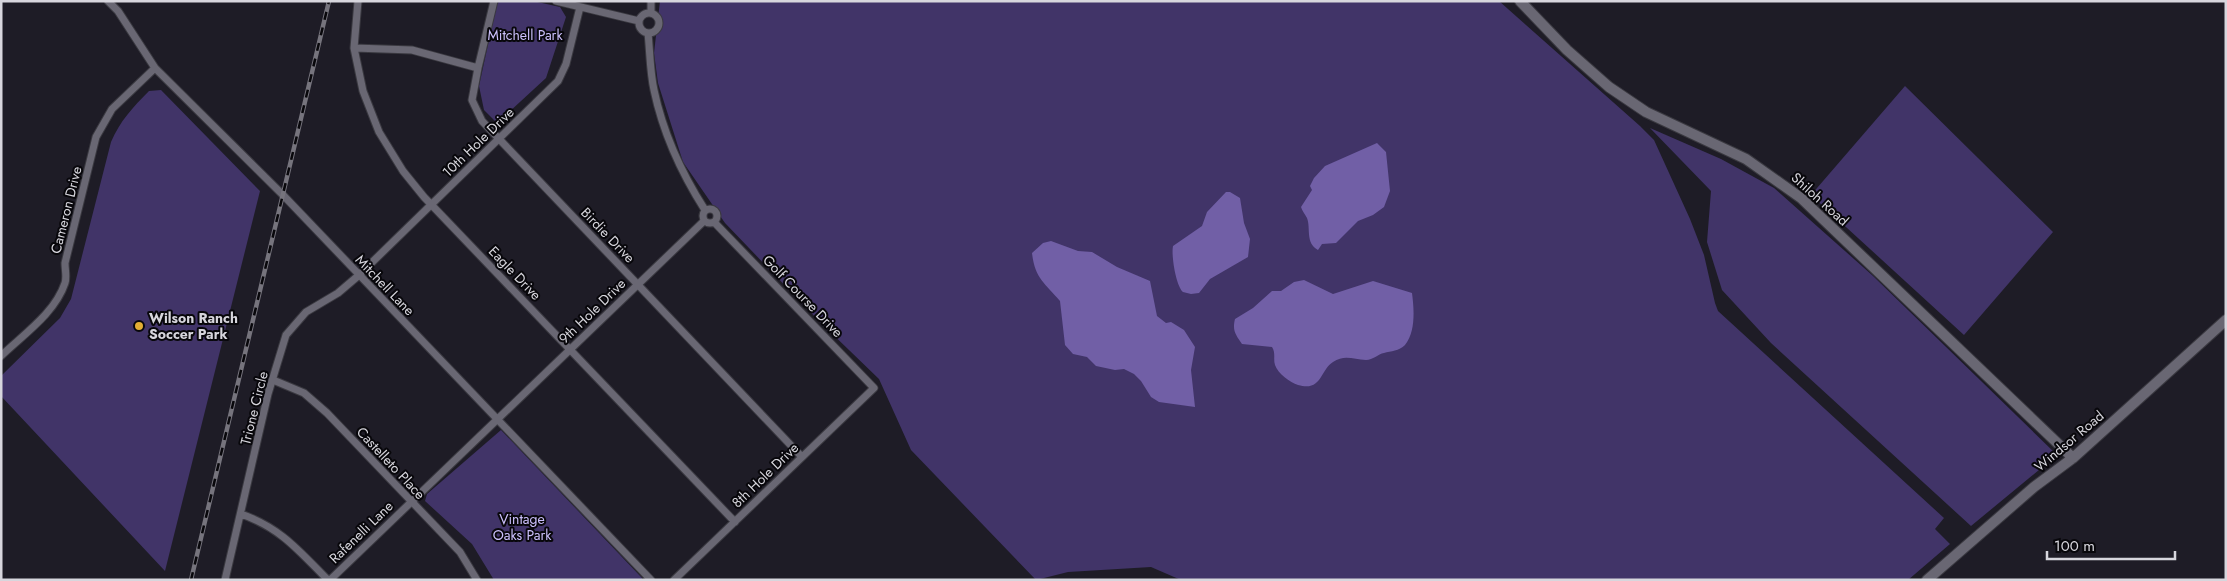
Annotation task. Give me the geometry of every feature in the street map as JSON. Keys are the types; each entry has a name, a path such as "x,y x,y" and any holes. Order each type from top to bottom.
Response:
{"main road":[{"name":"Shiloh Road","path":"1520,1 1567,50 1609,87 1646,112 1746,159 1801,198 2073,458"},
{"name":"Windsor Road","path":"1927,580 2034,487 2073,458 2226,320"}],"street":[{"name":"Mitchell Lane","path":"108,1 118,11 155,68 283,195 358,276 651,580"},
{"name":"Eagle Drive","path":"358,1 354,48 363,91 379,132 403,171 431,204 735,522"},
{"name":"Birdie Drive","path":"494,1 472,100 482,121 802,457"},
{"path":"556,1 639,21"},
{"path":"650,13 651,1"},
{"name":"10th Hole Drive","path":"358,276 558,81 566,64 580,7"},
{"path":"650,13 657,16 659,26 655,31 648,33 640,28 639,21 644,14 650,13"},
{"path":"648,33 654,90 667,136 684,174 705,210"},
{"path":"354,48 412,50 478,68"},
{"name":"Cameron Drive","path":"1,356 50,310 58,297 66,281 65,264 96,137 112,109 155,68"},
{"path":"712,209 716,211 717,216 714,222 704,221 702,216 705,210 712,209"},
{"name":"9th Hole Drive","path":"497,420 704,221"},
{"name":"Golf Course Drive","path":"714,222 874,388"},
{"name":"Trione Circle","path":"225,580 273,380 286,335 306,312 338,293 358,276"},
{"name":"Castelleto Place","path":"273,380 304,393 327,413 460,552 477,580"},
{"name":"8th Hole Drive","path":"674,580 874,388"},
{"name":"Rafenelli Lane","path":"329,580 497,420"},
{"path":"241,514 262,522 284,536 329,580"}],"green space":[{"name":"Mitchell Park","path":"500,1 533,1 560,7 566,17 546,78 497,123 484,110 479,86 497,3"},
{"path":"660,1 1499,1 1654,140 1690,219 1704,255 1718,311 1944,518 1935,529 1950,544 1908,580 1181,580 1151,567 1068,572 1036,580 911,450 879,379 820,322 725,223 683,162 658,83 654,53"},
{"path":"1905,86 2053,232 1964,335 1811,195"},
{"name":"Wilson Ranch Soccer Park","path":"161,90 260,191 165,571 1,396 1,376 60,318 71,299 111,142 118,127 149,91"},
{"path":"1650,128 1721,159 1774,188 1872,275 2057,455 1971,526 1771,343 1722,290 1707,242 1711,191"},
{"name":"Vintage Oaks Park","path":"501,430 642,580 494,580 472,544 425,501 427,494"}],"shaded area":[{"path":"1377,143 1386,152 1390,191 1384,207 1373,215 1358,221 1336,243 1322,244 1318,250 1311,243 1307,218 1301,207 1312,190 1310,186 1314,178 1325,166"},
{"path":"1226,192 1230,192 1240,198 1244,223 1250,239 1248,257 1210,279 1199,293 1183,292 1178,284 1173,246 1202,226 1207,212"},
{"path":"1051,241 1078,251 1092,252 1117,267 1150,281 1157,316 1166,323 1171,322 1184,330 1195,347 1191,370 1195,407 1159,402 1151,397 1134,374 1124,369 1115,370 1096,366 1087,357 1073,354 1065,345 1060,301 1038,275 1033,262 1032,253 1043,243"},
{"path":"1304,280 1333,294 1373,281 1412,293 1413,327 1409,340 1395,351 1369,360 1342,358 1337,360 1312,385 1298,385 1291,382 1281,374 1274,363 1272,347 1242,344 1235,333 1234,323 1235,319 1253,308 1272,291 1281,291 1294,282"}],"railway":[{"path":"191,580 329,1"}],"place":[{"name":"Wilson Ranch Soccer Park","path":"139,326"}]}
